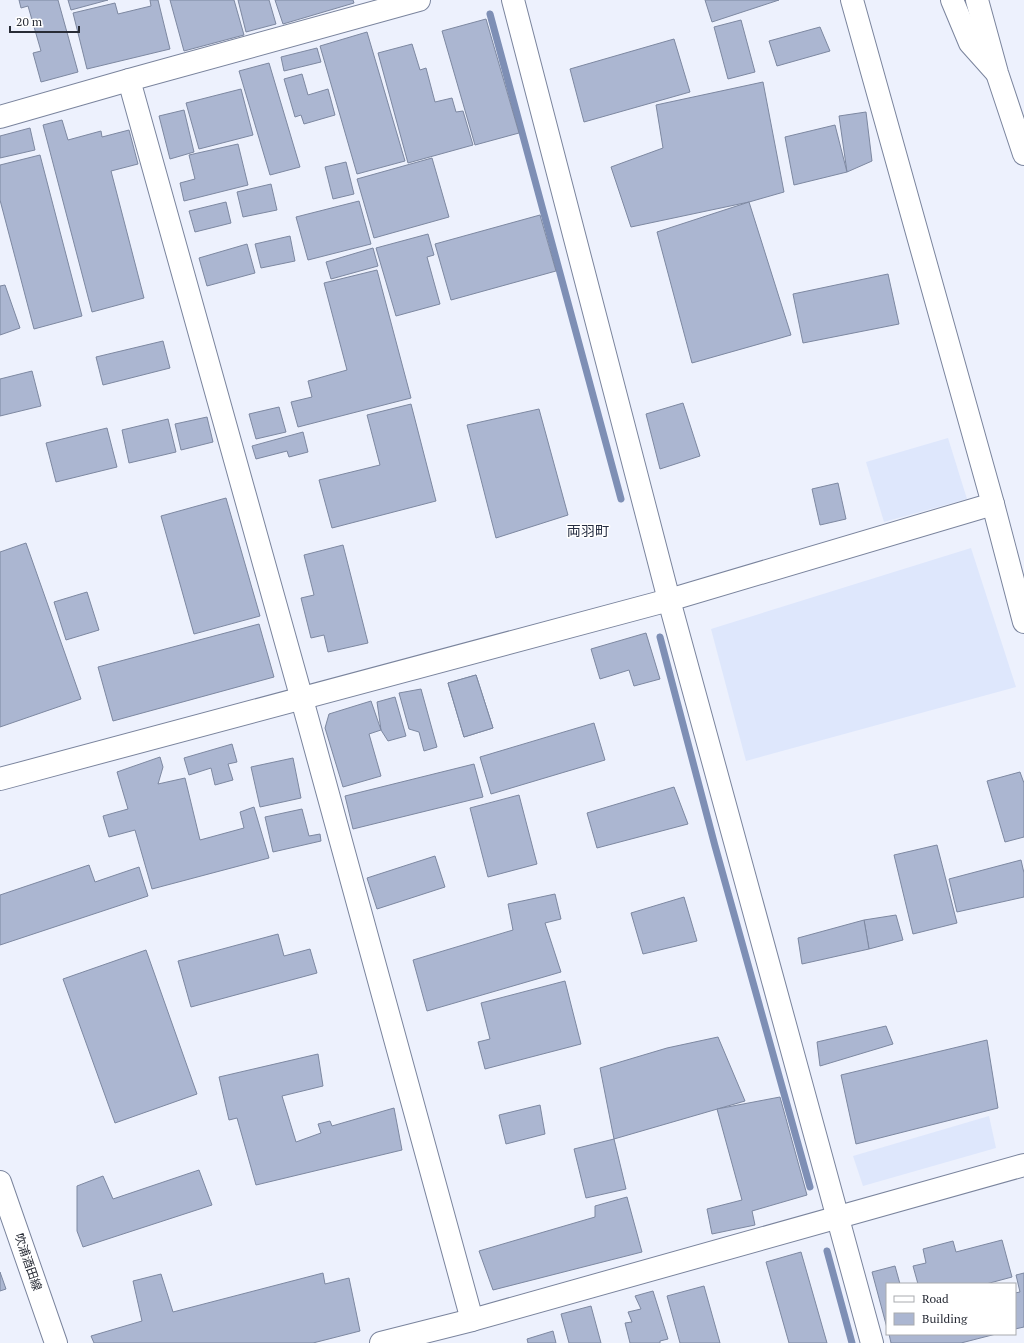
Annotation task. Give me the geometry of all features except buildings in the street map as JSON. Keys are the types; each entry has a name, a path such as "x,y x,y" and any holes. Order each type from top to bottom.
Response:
{"street":[{"path":"0,117 419,0"},
{"path":"514,0 669,600 872,1343"},
{"path":"852,0 993,504 1024,622"},
{"path":"952,0 970,44 997,73"},
{"path":"977,0 997,73 1024,154"},
{"path":"129,80 302,698 472,1320"},
{"path":"0,779 669,600 993,504"},
{"path":"382,1343 472,1320 1024,1165"},
{"name":"吹浦酒田線","path":"0,1182 56,1343"}],"shaded area":[{"path":"948,438 967,499 884,522 866,462"},
{"path":"971,548 1016,687 746,761 711,629"},
{"path":"989,1116 996,1148 863,1186 853,1156"}],"waterway":[{"path":"490,14 621,499"},
{"path":"660,637 715,846 810,1187"},
{"path":"827,1251 852,1343"}],"district":[{"name":"両羽町","path":"588,531"}]}
